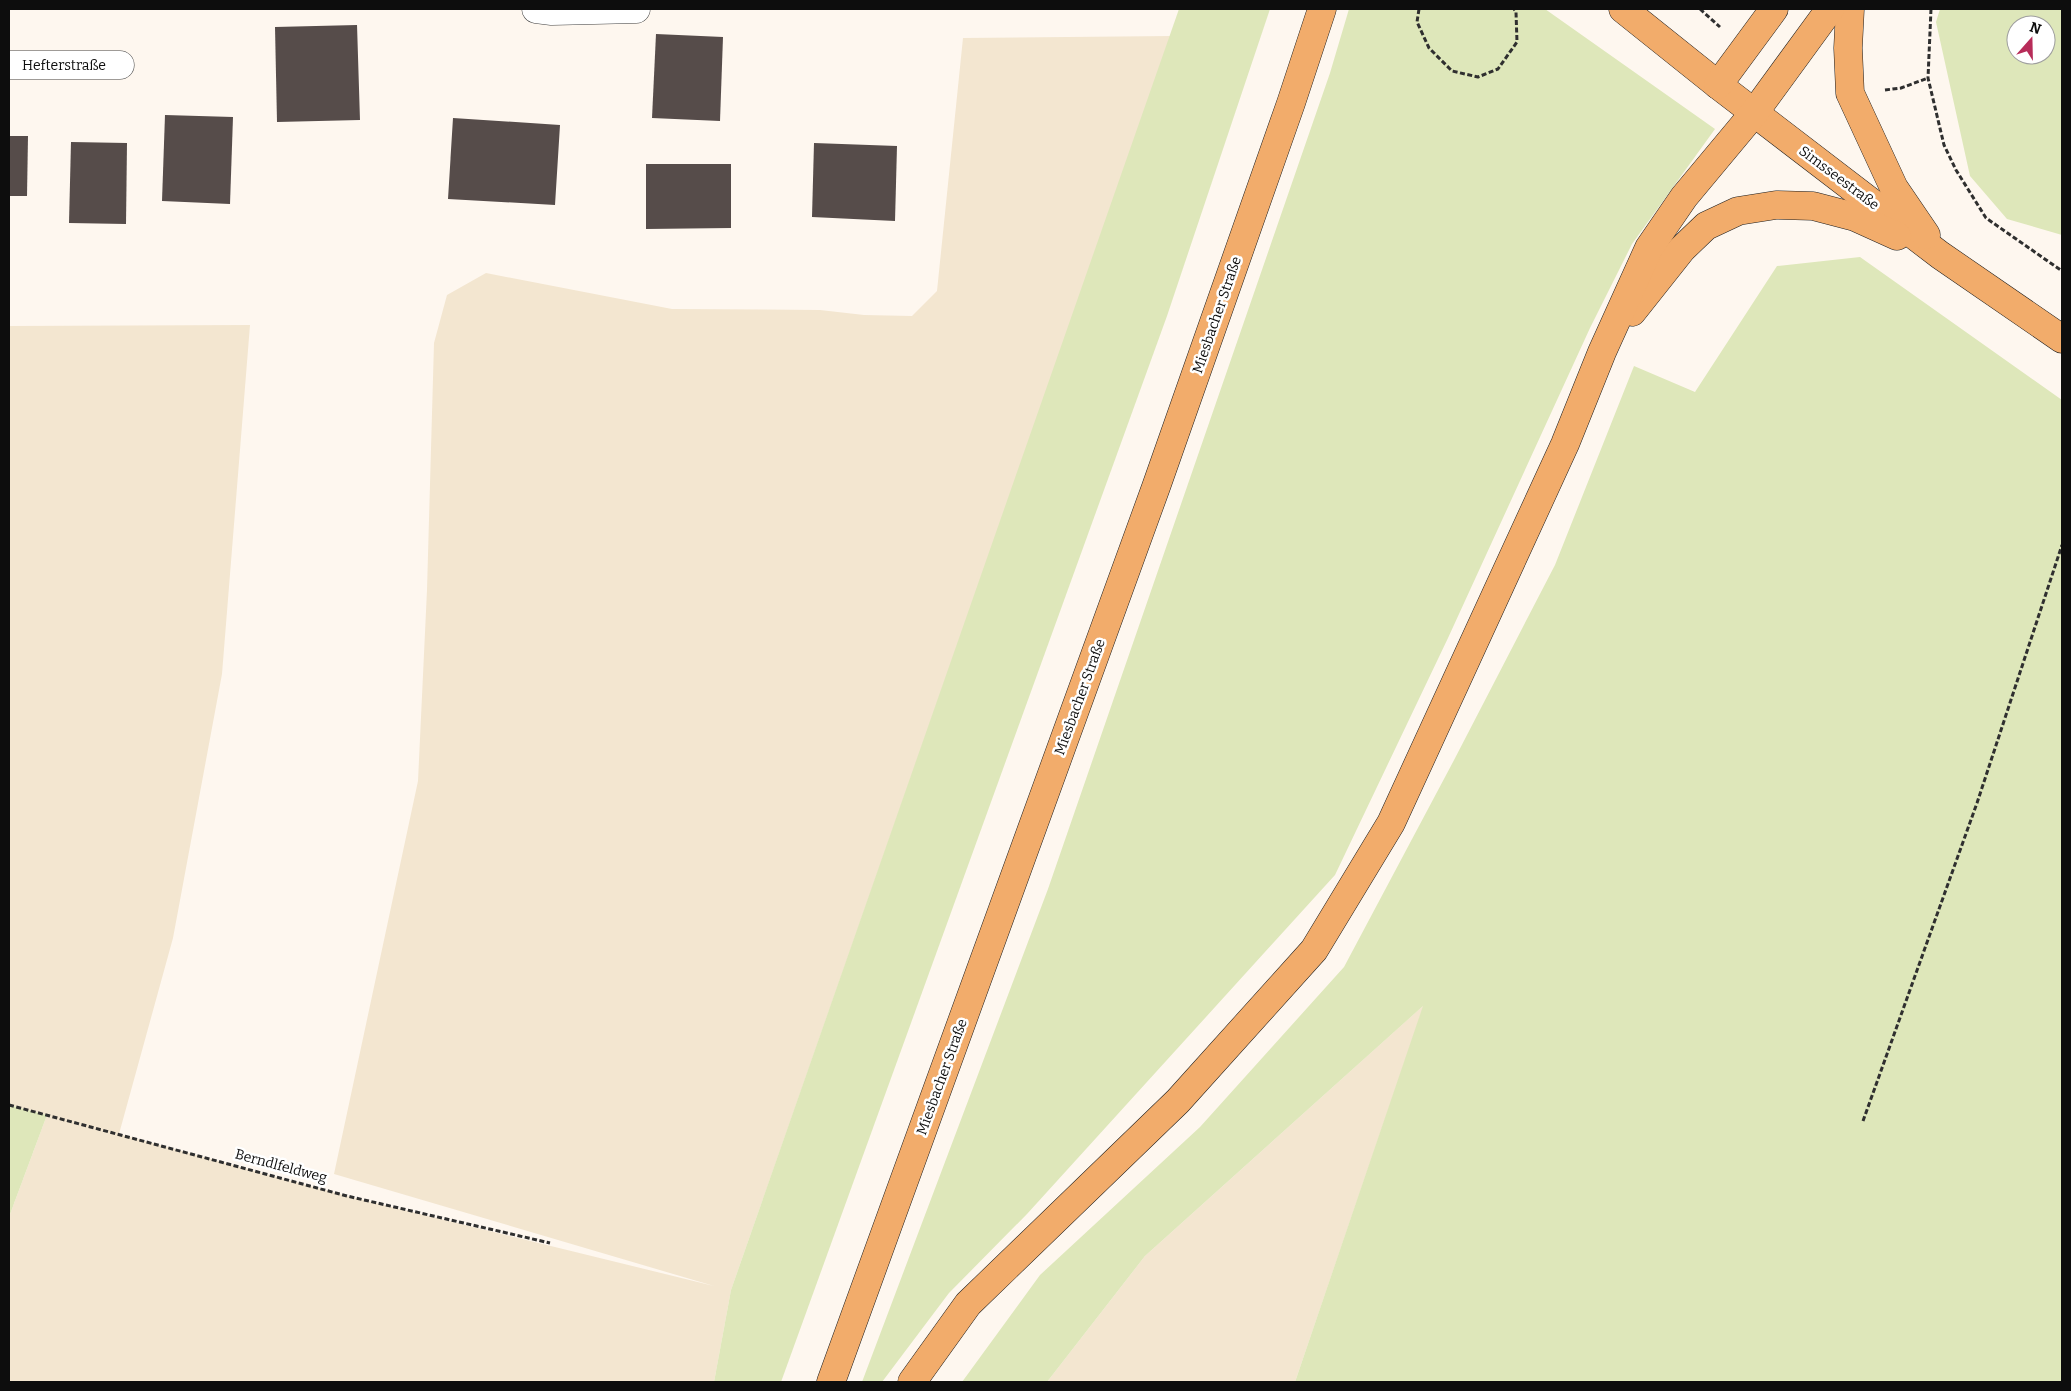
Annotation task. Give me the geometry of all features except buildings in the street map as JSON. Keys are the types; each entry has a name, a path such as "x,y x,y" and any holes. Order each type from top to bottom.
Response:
{"main road":[{"name":"Miesbacher Straße","path":"831,1382 1156,487 1292,103 1322,9"},
{"name":"Simsseestraße","path":"1622,9 1940,255 2062,339"},
{"path":"1718,85 1774,9"},
{"path":"912,1382 968,1304 1178,1101 1314,950 1391,823 1565,444 1602,352 1649,248 1684,197 1754,113 1830,9"},
{"path":"1850,9 1848,48 1850,94 1894,188 1940,255"},
{"path":"1602,352 1649,289 1682,249 1706,226 1738,211 1776,205 1813,206 1855,217 1940,255"}],"street":[{"path":"536,9 552,11 636,9"},
{"name":"Hefterstraße","path":"9,64 120,65"}],"path":[{"path":"1419,9 1417,22 1429,48 1452,71 1478,77 1498,69 1517,42 1516,12 1514,9"},
{"path":"1931,9 1928,37 1928,78 1944,145 1956,170 1986,218 2062,271"},
{"path":"1863,1121 1977,802 2062,545"},
{"name":"Berndlfeldweg","path":"9,1105 346,1196 550,1243"}],"shaded area":[{"path":"1171,36 731,1290 714,1382 9,1382 9,1217 47,1115 9,1105 9,326 250,325 222,674 173,938 119,1134 347,1196 714,1286 334,1174 418,781 427,590 434,343 447,295 486,273 672,309 820,310 864,315 912,316 937,291 963,38"},
{"path":"1424,1005 1295,1382 1047,1382 1145,1256"}],"green space":[{"path":"1179,9 1270,9 1167,316 781,1382 714,1382 731,1290"},
{"path":"1349,9 1545,9 1715,129 1632,244 1590,328 1448,638 1335,875 1027,1214 949,1293 882,1382 862,1382 1048,889 1330,73"},
{"path":"1940,9 2062,9 2062,235 2007,219 1970,176 1936,22"},
{"path":"1860,257 2062,400 2062,1382 1295,1382 1423,1006 1145,1256 1047,1382 962,1382 1040,1275 1200,1127 1344,967 1555,565 1634,366 1695,392 1777,266"},
{"path":"9,1105 47,1115 9,1217"}]}
